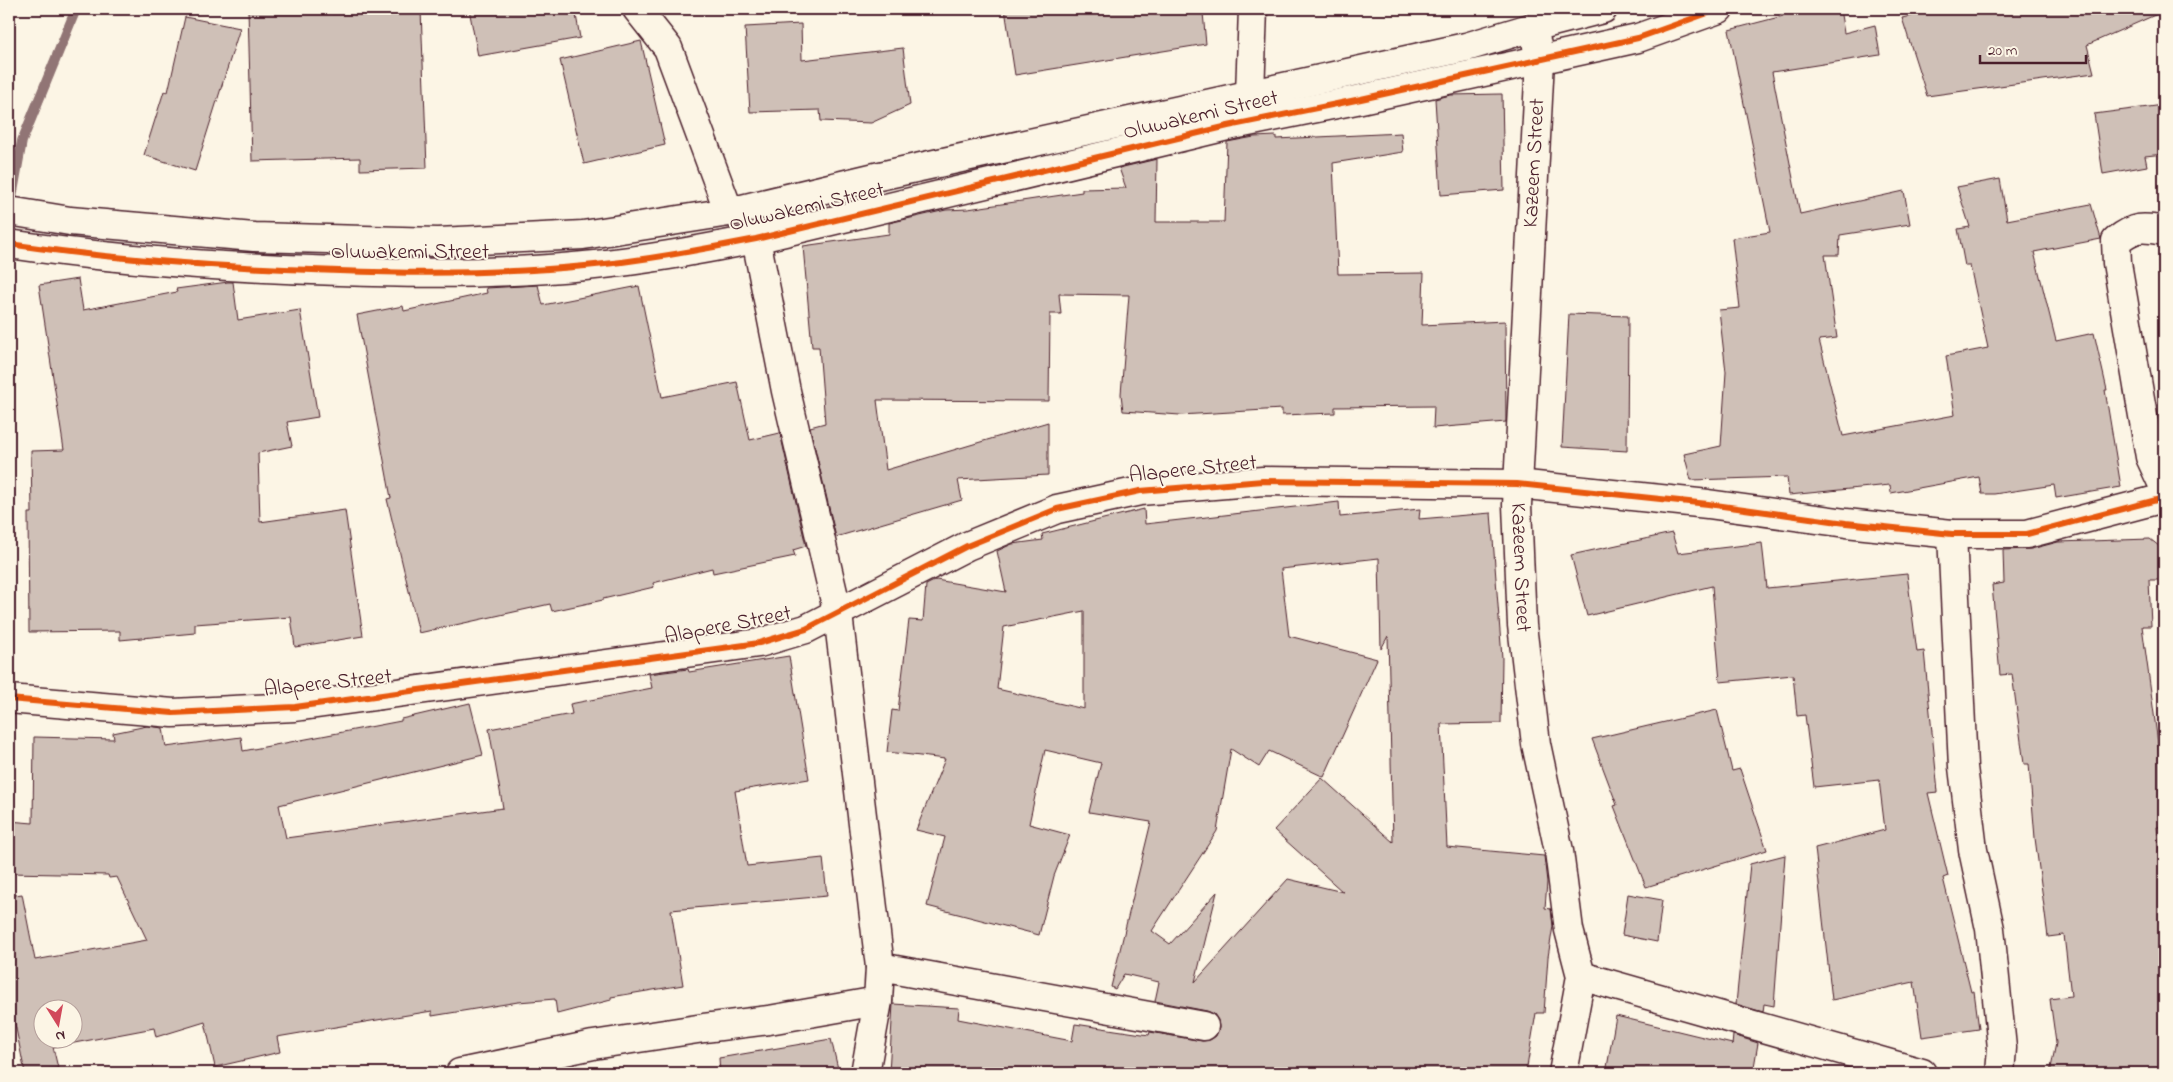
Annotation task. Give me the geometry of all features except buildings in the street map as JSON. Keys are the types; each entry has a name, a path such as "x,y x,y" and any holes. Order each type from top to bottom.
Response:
{"street":[{"path":"637,9 668,48 729,212"},
{"path":"1250,94 1253,9"},
{"name":"Oluwakemi Street","path":"9,211 70,222 254,237 438,242 583,235 729,212 875,176 1466,47 1603,9"},
{"name":"Oluwakemi Street","path":"9,244 67,252 252,269 438,274 585,266 689,252 756,239 1228,126 1638,38 1719,9"},
{"name":"Kazeem Street","path":"1533,27 1540,60 1517,484 1522,625 1536,744 1559,851 1569,930 1581,976 1563,1073"},
{"path":"2164,230 2147,228 2130,230 2116,241 2117,263 2150,457 2164,487"},
{"path":"756,239 786,391 838,614 880,967 878,1001 865,1073"},
{"name":"Alapere Street","path":"9,699 173,713 295,708 759,643 806,629 967,546 1048,513 1140,491 1263,480 1517,484 1708,504 1846,524 1952,534 2027,534 2164,498"},
{"path":"1952,534 1964,767 1972,850 1990,929 2002,1048 2000,1073"},
{"path":"880,967 1204,1026"},
{"path":"1581,976 1922,1073"},
{"path":"460,1073 593,1045 769,1020 878,1001"}],"waterway":[{"path":"10,209 22,141 76,9"}],"cycle path":[{"path":"9,244 91,255 174,262 256,268 370,272 493,272 554,269 628,261 756,239 1228,126 1361,99 1638,38 1719,9"},
{"path":"9,699 173,713 295,707 759,643 806,629 967,546 1057,509 1140,491 1263,481 1517,484 1708,504 1846,523 1952,534 2027,534 2164,498"}]}
